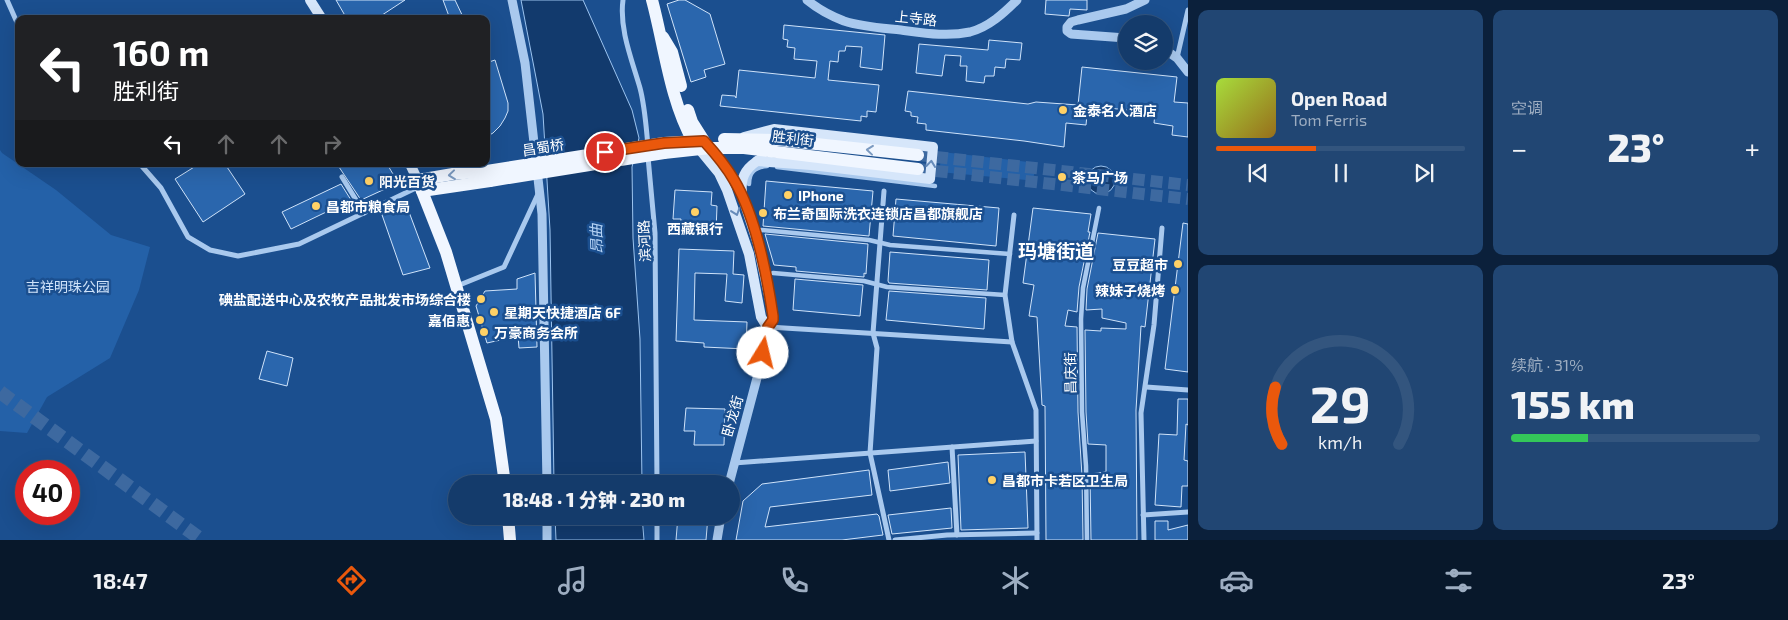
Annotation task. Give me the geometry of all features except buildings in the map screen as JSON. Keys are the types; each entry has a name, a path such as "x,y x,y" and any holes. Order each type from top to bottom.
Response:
{"main road":[{"path":"310,0 319,15"},
{"path":"652,0 663,52 684,123 701,145 728,190 749,254 761,317 768,327"},
{"path":"734,139 774,129 933,147 930,179 811,165 757,161"},
{"name":"胜利街","path":"664,148 701,145 734,139 779,140 918,155"},
{"name":"胜利街","path":"701,145 783,152 918,169"},
{"name":"卧龙街","path":"701,145 734,180 742,195 758,244 771,305 773,320 768,327"},
{"name":"昌蜀桥","path":"420,186 454,174 488,176 664,148"},
{"path":"742,195 743,176 747,169 757,161 774,153 783,152"},
{"path":"411,167 446,252 496,419 504,475"},
{"path":"509,525 510,540"}],"street":[{"path":"7,0 15,18"},
{"path":"512,0 525,63 542,214 547,475"},
{"name":"滨河路","path":"623,0 626,36 645,110 656,233 656,475"},
{"name":"上寺路","path":"807,0 829,14 855,24 942,34 971,32 994,20 1017,0"},
{"path":"1118,37 1071,34 1067,31 1067,27 1068,24 1078,20 1126,9 1145,0"},
{"path":"1177,58 1188,10"},
{"path":"1173,55 1188,72"},
{"path":"749,184 749,177 752,171 767,166 935,186"},
{"path":"143,167 161,188 188,237 210,250 238,256 299,244 420,186"},
{"path":"342,177 364,213"},
{"path":"456,286 504,267 539,191"},
{"path":"884,191 873,332 877,348 870,453 889,540"},
{"name":"昌庆街","path":"1087,540 1086,466 1082,412 1081,319 1083,288 1099,208"},
{"path":"1014,215 1005,295 1012,342 1036,410 1037,540"},
{"path":"1144,540 1141,413 1154,325 1162,228"},
{"path":"761,230 869,240 890,245 1010,254"},
{"path":"773,273 864,281 887,287 1005,295"},
{"path":"768,327 1012,342"},
{"name":"卧龙街","path":"731,475 757,378 768,327"},
{"path":"1146,388 1188,390"},
{"path":"734,463 1036,441"},
{"path":"952,447 957,535"},
{"path":"1143,515 1188,512"},
{"path":"547,525 547,540"},
{"path":"657,525 657,540"},
{"path":"717,540 720,525"},
{"path":"894,540 957,535 1037,533"}],"green space":[{"name":"吉祥明珠公园","path":"0,150 15,162 15,167 22,167 56,190 111,235 150,247 139,290 110,358 47,397 27,433 0,431"},
{"path":"942,152 1028,162 1034,166 1035,172 1033,178 1026,180 939,172"}],"water":[{"name":"昂曲","path":"521,0 583,0 632,110 639,138 632,167 633,238 640,339 642,475 554,475 550,230 543,114"},
{"path":"1101,166 1111,170 1115,180 1111,190 1101,194 1091,190 1087,180 1091,170"},
{"path":"555,525 643,525 644,540 556,540"}],"tunnel":[{"path":"918,155 1188,185"},
{"path":"918,169 1188,199"},
{"path":"0,392 202,540"}],"place":[{"name":"金泰名人酒店","path":"1063,110"},
{"name":"茶马广场","path":"1062,177"},
{"name":"阳光百货","path":"369,181"},
{"name":"IPhone","path":"788,195"},
{"name":"昌都市粮食局","path":"316,206"},
{"name":"西藏银行","path":"695,212"},
{"name":"布兰奇国际洗衣连锁店昌都旗舰店","path":"763,213"},
{"name":"豆豆超市","path":"1178,264"},
{"name":"辣妹子烧烤","path":"1175,290"},
{"name":"碘盐配送中心及农牧产品批发市场综合楼","path":"481,299"},
{"name":"星期天快捷酒店 6F","path":"494,312"},
{"name":"嘉佰惠","path":"480,320"},
{"name":"万豪商务会所","path":"484,332"},
{"name":"昌都市卡若区卫生局","path":"992,480"}],"district":[{"name":"玛塘街道","path":"1056,250"}],"route":[{"path":"605,152 664,143 704,141 713,151 734,180 742,195 758,244 773,316 773,320 768,327 763,353"}]}
